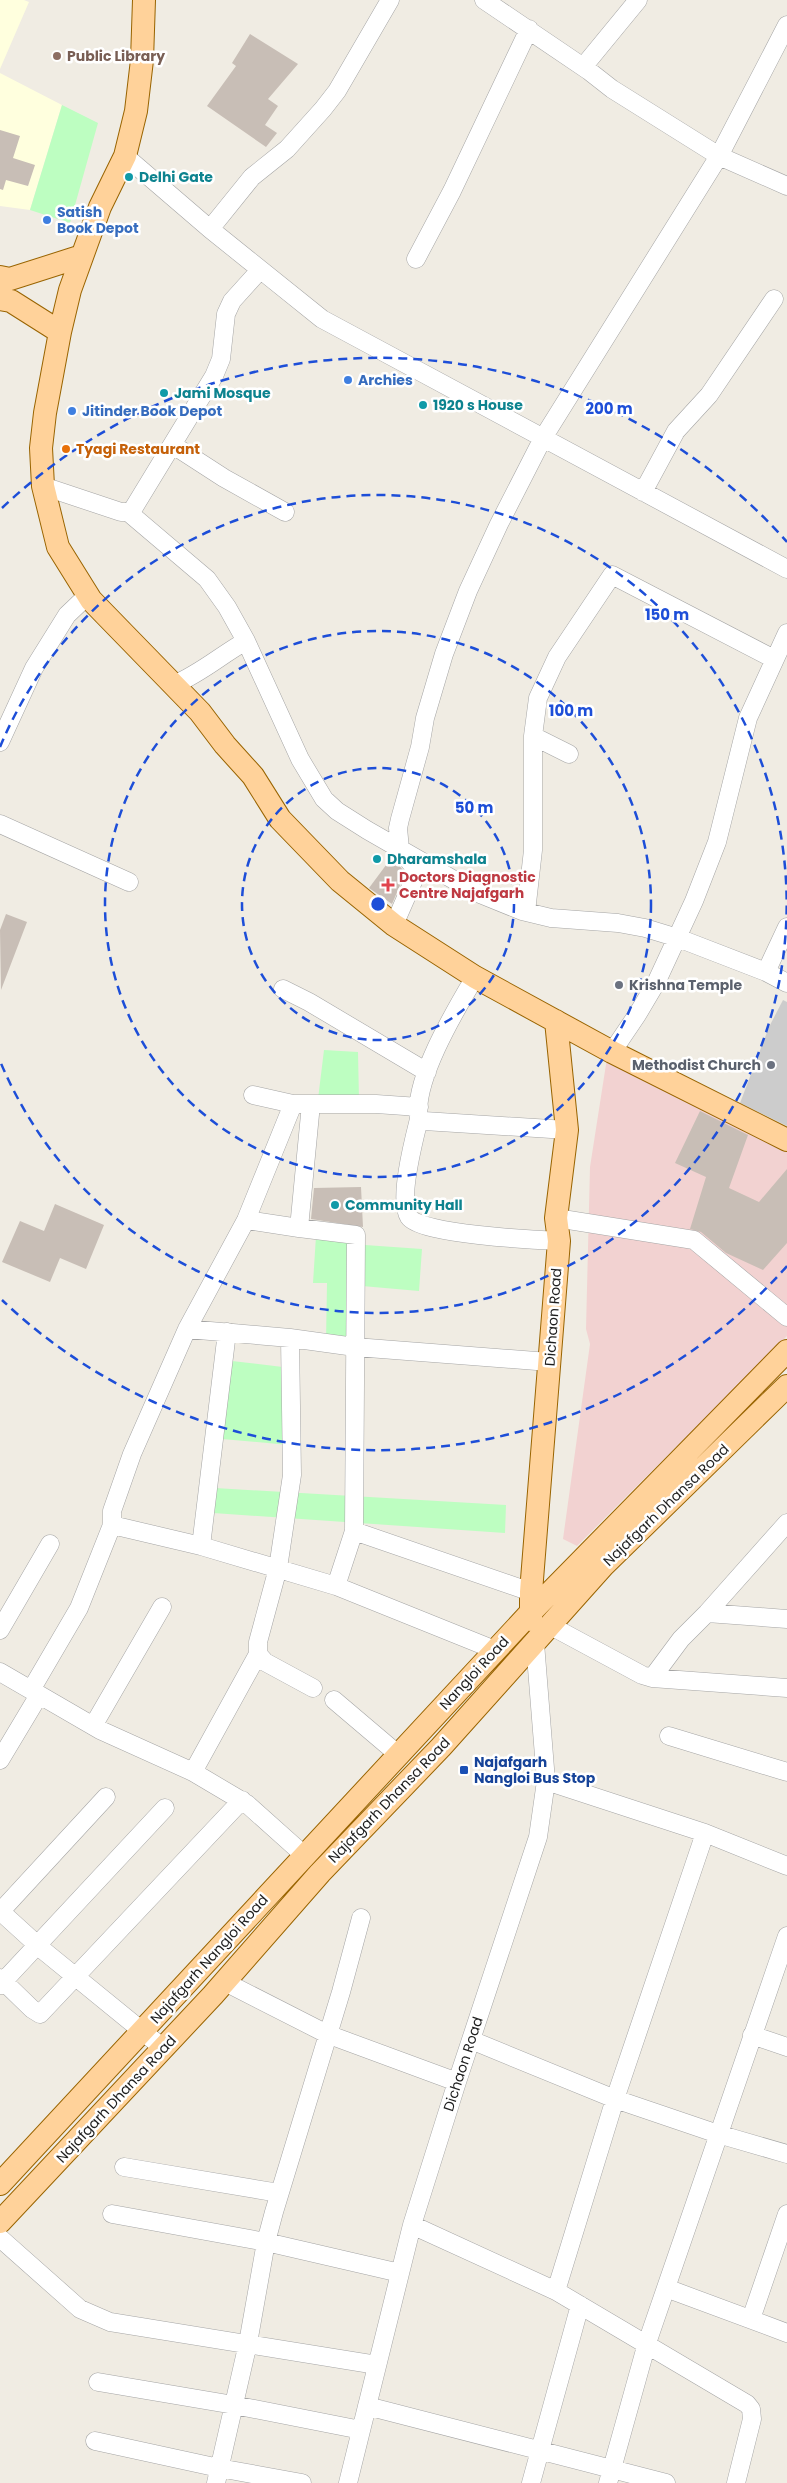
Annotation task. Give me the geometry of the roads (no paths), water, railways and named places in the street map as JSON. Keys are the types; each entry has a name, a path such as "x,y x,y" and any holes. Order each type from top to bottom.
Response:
{"main road":[{"path":"144,0 142,60 136,111 126,156 100,207 82,256 60,332 40,448 43,486 58,547 88,595 200,712 225,745 253,776 280,819 340,881 394,925 475,977 612,1052 787,1140"},
{"path":"0,277 10,279 82,256"},
{"path":"0,299 11,301 60,332"},
{"name":"Dichaon Road","path":"535,1643 531,1603 559,1241 556,1218 567,1130 556,1021"},
{"name":"Nangloi Road","path":"418,1733 495,1650 531,1603 787,1351"},
{"name":"Najafgarh Dhansa Road","path":"0,2222 225,1982 320,1873 441,1747 603,1566 787,1386"},
{"name":"Najafgarh Nangloi Road","path":"0,2184 144,2031 304,1855 400,1756 418,1733"}],"street":[{"path":"210,229 252,177 287,149 324,109 337,91 390,0"},
{"path":"484,0 583,67 612,89 719,156 787,186"},
{"path":"583,67 638,0"},
{"path":"394,925 415,877 413,866 400,849 398,828 420,747 425,718 444,654 468,591 499,524 543,438 719,156 787,25"},
{"path":"416,259 452,191 528,29"},
{"path":"126,156 210,229 322,319 787,569"},
{"path":"43,486 121,512 128,512 133,508 214,376 221,359 223,326 232,301 260,270"},
{"path":"643,492 676,431 709,395 774,299"},
{"path":"173,445 231,482 285,512"},
{"path":"128,512 207,579 227,607 246,641 300,759 324,799 352,821 476,892 526,912 551,918 618,923 678,938 766,972 787,983"},
{"path":"526,912 533,850 533,736 538,698 557,657 612,575 774,659"},
{"path":"0,742 34,668 67,614 88,595"},
{"path":"612,1052 638,1015 678,938 717,842 748,718 787,633"},
{"path":"173,685 193,677 225,652 246,641"},
{"path":"533,736 568,754"},
{"path":"0,824 129,882"},
{"path":"766,972 787,927"},
{"path":"475,977 432,1055 427,1072 406,1184 408,1216 413,1222 444,1230 559,1241"},
{"path":"283,989 309,1002 427,1072"},
{"path":"253,1095 302,1104 376,1104 419,1113 424,1121 567,1130"},
{"path":"0,1760 79,1608 112,1525 112,1511 132,1454 187,1329 246,1220 302,1104"},
{"path":"299,1228 302,1104"},
{"path":"556,1218 694,1240 787,1317"},
{"path":"246,1220 356,1235 354,1531 336,1586"},
{"path":"187,1329 290,1338 354,1347 549,1362"},
{"path":"201,1546 227,1332"},
{"path":"194,1772 258,1654 258,1642 278,1568 292,1475 290,1338"},
{"path":"652,1678 681,1639 707,1614 787,1523"},
{"path":"112,1525 201,1546 336,1586 495,1650"},
{"path":"354,1531 531,1603"},
{"path":"0,1630 50,1544"},
{"path":"93,1726 162,1607"},
{"path":"707,1614 787,1619"},
{"path":"551,1626 652,1678 787,1688"},
{"name":"Dichaon Road","path":"348,2483 412,2226 457,2082 534,1852 542,1820 546,1781 535,1643"},
{"path":"258,1654 265,1662 313,1688"},
{"path":"0,1672 93,1726 194,1772 242,1800 304,1855"},
{"path":"334,1700 400,1756"},
{"path":"669,1736 787,1772"},
{"path":"546,1781 705,1833 787,1866"},
{"path":"106,1797 0,1912 37,1945 163,2048"},
{"path":"165,1808 1,1981 32,2009 40,2014 242,1800"},
{"path":"556,2291 616,2099 705,1833"},
{"path":"218,2476 248,2343 266,2242 361,1918"},
{"path":"610,2476 647,2343 787,1936"},
{"path":"225,1982 327,2034 457,2082"},
{"path":"752,2035 787,2047"},
{"path":"471,2040 616,2099 718,2134 787,2154"},
{"path":"124,2167 279,2193"},
{"path":"112,2214 266,2242 400,2273"},
{"path":"751,2319 787,2214"},
{"path":"412,2226 556,2291 647,2343 747,2404 751,2409 752,2419 736,2483"},
{"path":"0,2238 80,2309 98,2318 110,2322 248,2343 377,2366"},
{"path":"666,2288 787,2333"},
{"path":"531,2483 580,2305"},
{"path":"98,2382 234,2405 361,2430"},
{"path":"367,2406 540,2451 610,2476 666,2483"},
{"path":"95,2441 218,2476 302,2483"}],"place":[{"name":"Public Library","path":"57,56"},
{"name":"Delhi Gate","path":"129,177"},
{"name":"Satish Book Depot","path":"47,220"},
{"name":"Archies","path":"348,380"},
{"name":"Jami Mosque","path":"164,393"},
{"name":"1920 s House","path":"423,405"},
{"name":"Jitinder Book Depot","path":"72,411"},
{"name":"Tyagi Restaurant","path":"66,449"},
{"name":"Dharamshala","path":"377,859"},
{"name":"Doctors Diagnostic Centre Najafgarh","path":"388,885"},
{"name":"Krishna Temple","path":"619,985"},
{"name":"Methodist Church","path":"771,1065"},
{"name":"Community Hall","path":"335,1205"},
{"name":"Najafgarh Nangloi Bus Stop","path":"464,1770"}]}
